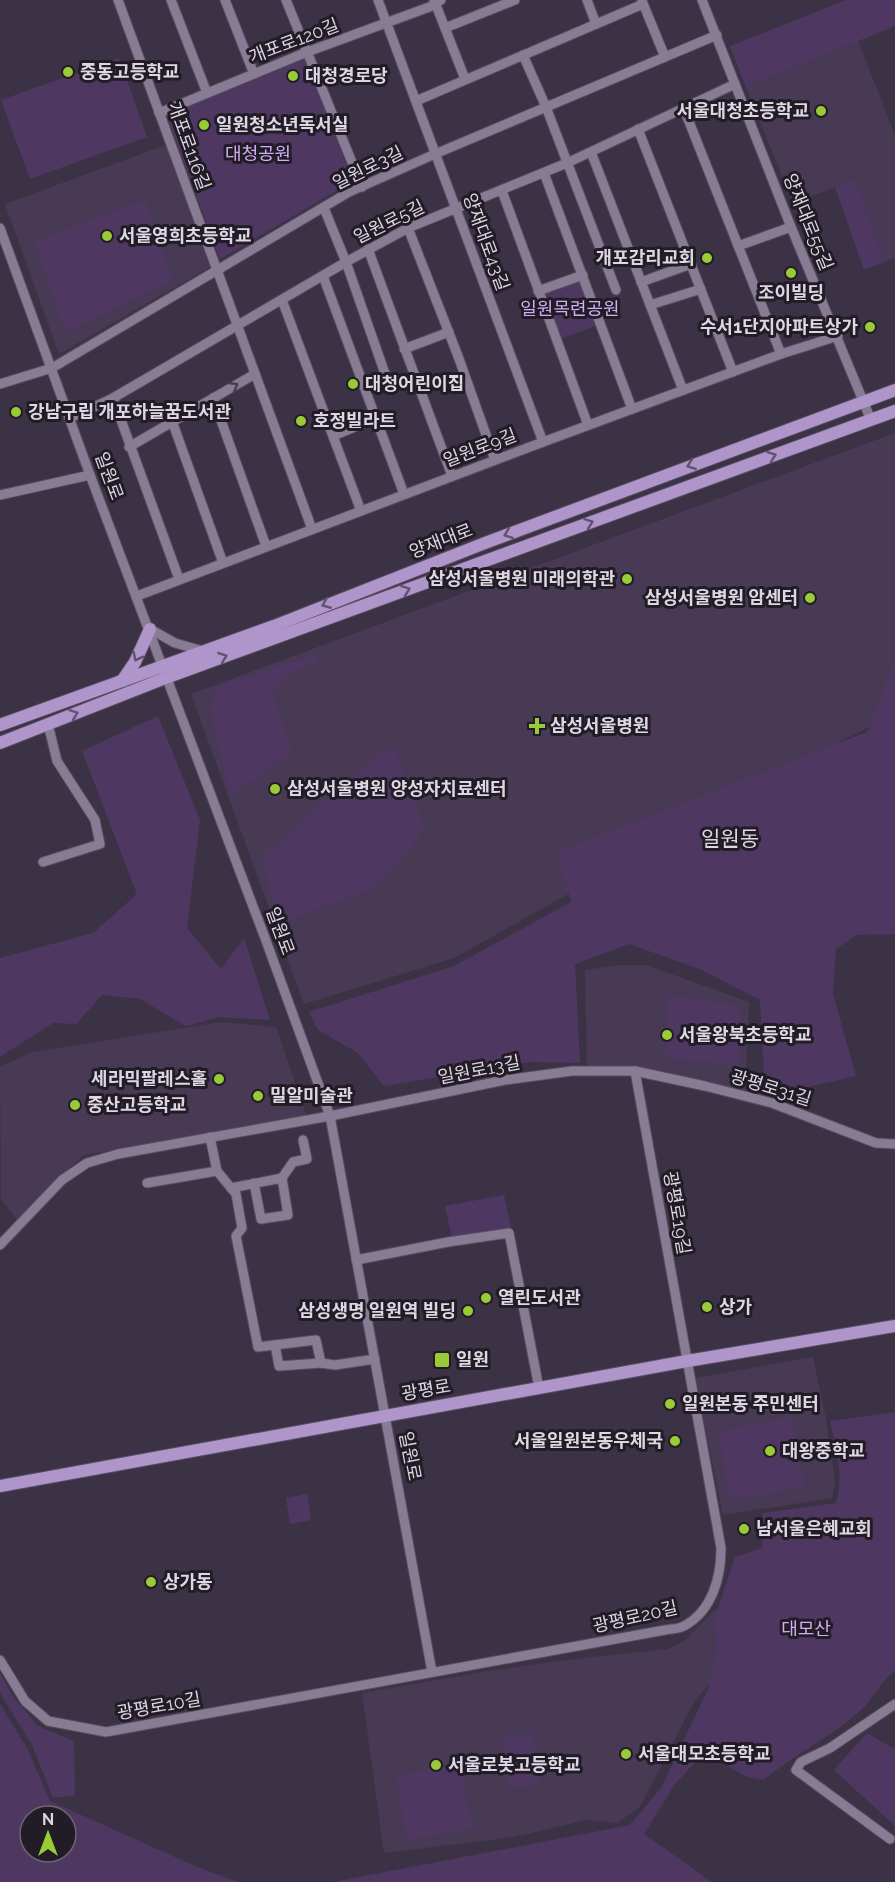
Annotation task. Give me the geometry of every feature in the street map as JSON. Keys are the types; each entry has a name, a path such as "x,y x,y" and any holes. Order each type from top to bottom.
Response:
{"main road":[{"name":"양재대로","path":"0,725 120,682 166,672 205,651 484,543 895,390"},
{"name":"양재대로","path":"0,743 166,672 895,411"},
{"path":"120,682 135,662 150,629"},
{"name":"광평로","path":"0,1486 687,1361 895,1326"}],"street":[{"name":"개포로116길","path":"118,0 312,529"},
{"path":"171,0 207,93"},
{"path":"225,0 254,74"},
{"path":"286,0 362,187"},
{"name":"양재대로43길","path":"378,0 543,442"},
{"path":"445,28 515,0"},
{"path":"587,0 596,24"},
{"name":"양재대로55길","path":"702,0 791,227 871,420"},
{"name":"개포로120길","path":"159,113 437,1"},
{"path":"437,1 465,79"},
{"path":"416,101 642,2 665,57"},
{"name":"일원로3길","path":"0,384 52,368 217,269 362,187 717,35"},
{"path":"523,55 546,107 616,290"},
{"name":"일원로5길","path":"70,418 113,398 408,228 567,164 735,84"},
{"path":"684,109 781,354"},
{"path":"638,129 733,372"},
{"path":"591,152 682,390"},
{"path":"544,173 632,409"},
{"path":"502,191 588,425"},
{"path":"324,207 389,385"},
{"path":"738,246 791,227"},
{"name":"일원로","path":"0,228 330,1116 432,1672"},
{"path":"408,228 495,460"},
{"path":"368,249 452,476"},
{"path":"641,282 691,264"},
{"path":"538,291 583,275"},
{"path":"323,276 404,494"},
{"path":"650,304 701,289"},
{"path":"282,300 361,511"},
{"path":"405,349 448,332"},
{"name":"일원로9길","path":"137,596 682,390 838,336"},
{"path":"129,447 255,374"},
{"path":"113,398 179,579"},
{"path":"213,398 267,546"},
{"path":"333,436 376,418"},
{"path":"172,422 223,563"},
{"path":"0,495 90,475"},
{"path":"150,629 175,643 205,651"},
{"path":"43,862 100,844 95,820 57,760 48,724"},
{"name":"일원로13길","path":"0,1245 62,1180 87,1163 118,1154 330,1116 505,1080 572,1071 635,1071"},
{"name":"광평로31길","path":"635,1071 772,1103 876,1143 895,1144"},
{"name":"광평로19길","path":"635,1071 687,1361"},
{"path":"210,1137 217,1171 236,1194 242,1228 236,1236 258,1347 316,1340 321,1363"},
{"path":"254,1183 261,1219 288,1215 282,1178 293,1162 307,1160 303,1140"},
{"path":"147,1182 217,1171"},
{"path":"231,1188 282,1178"},
{"path":"356,1260 509,1233 539,1388"},
{"path":"275,1345 279,1366 321,1363 335,1365 375,1359"},
{"name":"광평로20길","path":"354,1687 683,1626 705,1607 718,1580 721,1548 687,1361"},
{"name":"광평로10길","path":"0,1660 26,1701 48,1721 106,1732 354,1687"},
{"path":"890,1839 796,1770 801,1762 830,1748 895,1704"}],"shaded area":[{"name":"서울대청초등학교","path":"858,41 895,135 895,258 884,262 855,180 793,203 746,87"},
{"name":"서울영희초등학교","path":"166,145 210,267 59,354 5,204"},
{"name":"삼성서울병원","path":"895,433 895,714 849,737 454,958 304,1004 191,694"},
{"name":"서울왕북초등학교","path":"620,965 646,965 749,1002 745,1093 587,1067 585,970"},
{"path":"222,1022 276,1027 307,1117 83,1155 18,1221 1,1199 0,1067 32,1052"},
{"name":"대왕중학교","path":"813,1357 826,1419 835,1483 832,1498 723,1515 695,1378"},
{"path":"717,1608 720,1653 709,1684 694,1702 640,1807 617,1823 587,1820 514,1837 384,1853 362,1693 482,1672 668,1649 683,1642"}],"green space":[{"path":"846,0 895,0 895,26 746,87 730,46"},
{"name":"대청공원","path":"305,57 353,181 220,259 166,114"},
{"path":"119,58 147,137 30,179 1,100"},
{"path":"855,179 884,262 864,270 835,187"},
{"path":"146,200 173,280 65,332 34,241"},
{"name":"일원목련공원","path":"582,277 599,325 557,340 540,292"},
{"path":"315,655 318,662 291,672 272,689 292,752 231,796 215,735 211,704 218,686"},
{"path":"895,659 895,934 856,935 836,949 833,994 856,1076 799,1089 764,1076 760,1000 700,969 629,944 575,964 580,1063 530,1062 384,1086 358,1053 318,1030 309,1012 454,966 571,902 557,852 867,732"},
{"path":"158,716 200,820 187,928 221,969 244,938 270,1020 219,1017 186,1026 140,999 102,995 76,1024 53,1023 0,1057 0,958 93,933 137,894 82,751"},
{"path":"394,746 425,830 372,889 279,923 261,858 381,753"},
{"path":"668,995 740,1006 739,1064 665,1058"},
{"path":"504,1195 511,1228 452,1238 445,1206"},
{"name":"대모산","path":"895,1412 895,1670 866,1705 850,1719 763,1780 747,1777 705,1752 675,1784 644,1834 712,1882 333,1882 630,1825 661,1788 708,1689 717,1653 715,1617 735,1557 762,1548 763,1513 836,1503 839,1472 830,1421"},
{"path":"792,1417 805,1487 730,1500 718,1431"},
{"path":"307,1494 311,1520 290,1524 286,1498"},
{"path":"0,1673 14,1698 38,1726 74,1741 75,1795 53,1798 32,1745 0,1693"},
{"path":"0,1704 27,1748 50,1801 57,1804 18,1804 18,1864 78,1864 78,1814 195,1866 238,1882 0,1882"},
{"path":"867,1733 895,1749 895,1826 834,1770"},
{"path":"533,1734 539,1785 509,1789 502,1738"},
{"path":"460,1764 472,1828 407,1840 396,1776"}],"place":[{"name":"중동고등학교","path":"68,72"},
{"name":"대청경로당","path":"293,76"},
{"name":"서울대청초등학교","path":"821,111"},
{"name":"일원청소년독서실","path":"204,125"},
{"name":"서울영희초등학교","path":"107,236"},
{"name":"개포감리교회","path":"707,258"},
{"name":"조이빌딩","path":"791,273"},
{"name":"수서1단지아파트상가","path":"870,327"},
{"name":"대청어린이집","path":"353,384"},
{"name":"강남구립 개포하늘꿈도서관","path":"16,412"},
{"name":"호정빌라트","path":"301,421"},
{"name":"삼성서울병원 미래의학관","path":"627,579"},
{"name":"삼성서울병원 암센터","path":"810,598"},
{"name":"삼성서울병원","path":"537,726"},
{"name":"삼성서울병원 양성자치료센터","path":"275,789"},
{"name":"서울왕북초등학교","path":"667,1035"},
{"name":"세라믹팔레스홀","path":"219,1079"},
{"name":"밀알미술관","path":"258,1096"},
{"name":"중산고등학교","path":"75,1105"},
{"name":"열린도서관","path":"486,1298"},
{"name":"상가","path":"707,1307"},
{"name":"삼성생명 일원역 빌딩","path":"468,1311"},
{"name":"일원","path":"442,1360"},
{"name":"일원본동 주민센터","path":"670,1404"},
{"name":"서울일원본동우체국","path":"675,1441"},
{"name":"대왕중학교","path":"770,1451"},
{"name":"남서울은혜교회","path":"744,1529"},
{"name":"상가동","path":"151,1582"},
{"name":"서울대모초등학교","path":"626,1754"},
{"name":"서울로봇고등학교","path":"436,1765"}],"district":[{"name":"일원동","path":"730,839"}]}
